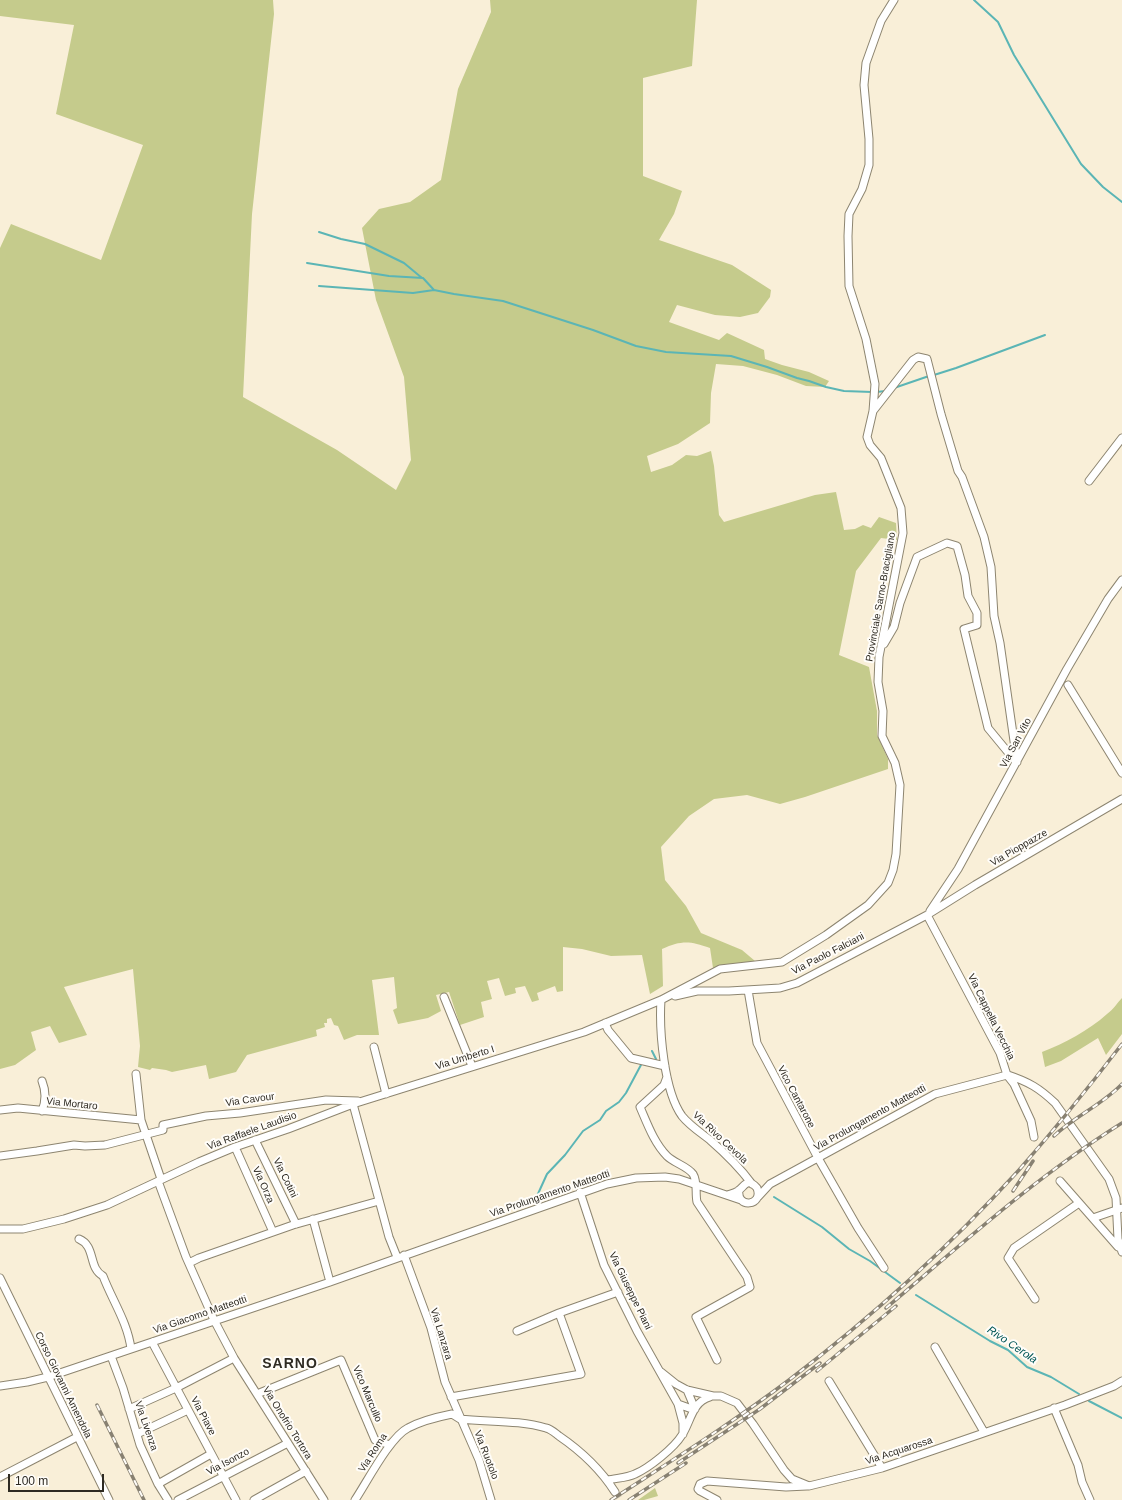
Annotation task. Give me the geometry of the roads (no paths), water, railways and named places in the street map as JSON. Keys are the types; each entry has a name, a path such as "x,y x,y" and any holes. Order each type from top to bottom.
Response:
{"street":[{"name":"Provinciale Sarno-Bracigliano","path":"662,1000 720,969 782,962 826,935 868,905 888,883 893,870 896,854 900,785 895,763 882,736 883,711 878,682 880,649 903,534 901,508 881,458 870,444 867,437 873,411 874,392 866,339 849,286 849,214 862,189 869,165 869,139 864,85 866,63 881,22 894,0"},
{"path":"873,411 913,360 918,357 927,359 958,471 962,477 984,537 991,567 994,616 1000,643 1017,762"},
{"path":"1089,481 1122,438"},
{"path":"880,649 894,627 900,603 917,557 947,543 958,546 968,596 978,612 977,625 964,629 988,728 1017,762"},
{"name":"Via San Vito","path":"927,915 958,869 1066,669 1108,599 1122,580"},
{"path":"1068,685 1122,773"},
{"name":"Via Pioppazze","path":"927,915 975,885 1122,799"},
{"name":"Via Paolo Falciani","path":"662,1000 697,990 748,990 780,988 797,982 927,915"},
{"name":"Via Cappella Vecchia","path":"927,915 1000,1053 1008,1075 1032,1084 1045,1093 1055,1103 1109,1179 1119,1209 1118,1235 1121,1251"},
{"name":"Vico Cantarone","path":"748,990 757,1043 818,1158 858,1228 884,1268"},
{"path":"444,997 472,1066"},
{"name":"Via Umberto I","path":"353,1104 584,1032 662,1000"},
{"name":"Via Rivo Cevola","path":"662,1000 660,1016 665,1066 675,1104 683,1117 714,1143 744,1173 753,1185"},
{"path":"605,1023 608,1030 631,1058 665,1066"},
{"path":"374,1046 386,1094"},
{"name":"Via Onofrio Tortora","path":"136,1074 141,1120 188,1263 214,1320 234,1358 324,1500"},
{"path":"1008,1075 1014,1084 1031,1121 1034,1137"},
{"name":"Via Prolungamento Matteotti","path":"758,1197 770,1184 935,1094 1008,1075"},
{"path":"667,1077 664,1085 640,1107 651,1132 667,1156 692,1174 697,1185 697,1202 747,1277 750,1287 696,1317 717,1360"},
{"path":"42,1081 44,1085 45,1102 42,1111"},
{"name":"Via Cavour","path":"145,1134 163,1130 163,1125 206,1116 240,1113 326,1100 363,1101"},
{"name":"Via Raffaele Laudisio","path":"0,1229 23,1229 64,1219 107,1204 235,1147 288,1129 353,1104"},
{"name":"Via Lanzara","path":"353,1104 389,1237 401,1256 431,1328 445,1382 460,1419"},
{"name":"Via Mortaro","path":"0,1110 18,1108 141,1120"},
{"path":"0,1156 74,1145 105,1145 145,1134"},
{"name":"Via Cotini","path":"255,1140 296,1224"},
{"name":"Via Orza","path":"235,1147 273,1232"},
{"name":"Via Rivo Cevola","path":"740,1189 744,1173"},
{"name":"Via Prolungamento Matteotti","path":"401,1256 580,1192 607,1184 636,1178 679,1179 741,1200"},
{"path":"1060,1181 1121,1251"},
{"name":"Via Prolungamento Matteotti","path":"728,1195 746,1184 770,1184"},
{"path":"740,1189 739,1197 741,1200 746,1203 750,1203 758,1197 758,1191 753,1185"},
{"name":"Via Giuseppe Piani","path":"580,1192 604,1265 637,1331 678,1404 683,1422 683,1434"},
{"path":"188,1263 296,1224 379,1201"},
{"path":"1035,1299 1008,1258 1014,1248 1079,1203"},
{"path":"1093,1218 1119,1209"},
{"path":"313,1219 330,1282"},
{"path":"79,1239 84,1241 90,1248 98,1273 103,1276 124,1324 130,1340 131,1349"},
{"name":"Via Giacomo Matteotti","path":"0,1386 27,1382 111,1356 330,1282 401,1256"},
{"name":"Corso Giovanni Amendola","path":"0,1278 109,1500"},
{"path":"517,1330 618,1292"},
{"path":"451,1397 581,1374 559,1313"},
{"name":"Via Piave","path":"152,1342 236,1500"},
{"path":"936,1347 984,1432"},
{"name":"Via Livenza","path":"111,1356 140,1445 158,1484 168,1500"},
{"path":"129,1409 176,1388 234,1358"},
{"name":"Vico Marcullo","path":"257,1394 341,1360 375,1440 390,1446"},
{"path":"661,1372 676,1384 687,1390 713,1396 721,1396 736,1403 753,1424 792,1480 810,1486"},
{"path":"829,1381 882,1468"},
{"name":"Via Acquarossa","path":"718,1500 703,1493 698,1489 699,1486 703,1482 707,1481 786,1487 810,1486 882,1468 1054,1408 1114,1386 1122,1381"},
{"path":"687,1390 695,1409"},
{"path":"615,1492 608,1480 634,1475 671,1449 683,1434 692,1412 703,1399 713,1396"},
{"path":"678,1404 695,1409"},
{"path":"1054,1408 1078,1465 1082,1482 1090,1500"},
{"path":"137,1434 188,1410"},
{"name":"Via Roma","path":"355,1500 394,1438 407,1428 435,1418 452,1414 460,1419 531,1424 548,1428 590,1461 608,1480"},
{"name":"Via Ruotolo","path":"460,1419 479,1460 491,1500"},
{"path":"0,1477 77,1437"},
{"name":"Via Isonzo","path":"178,1500 288,1443"},
{"path":"158,1484 212,1454"},
{"path":"254,1500 306,1471"}],"waterway":[{"path":"974,0 998,22 1014,55 1081,164 1103,187 1122,202"},
{"path":"319,232 341,239 365,244 404,263 422,278"},
{"path":"307,263 389,276 423,278 434,290"},
{"path":"319,286 413,293 434,290 503,301 593,330 636,346 666,352 731,356 826,387 844,391 872,392"},
{"path":"934,375 1045,335"},
{"path":"894,388 929,376"},
{"path":"876,392 886,391"},
{"name":"Rivo Cerola","path":"652,1051 656,1059"},
{"path":"537,1196 547,1174 565,1155 583,1131 600,1120 606,1111 619,1102 626,1093 642,1063"},
{"name":"Rivo Cerola","path":"774,1197 822,1227 849,1249 870,1261 900,1283"},
{"name":"Rivo Cerola","path":"916,1295 990,1341 1008,1350 1027,1367 1051,1377 1079,1394"},
{"name":"Rivo Cerola","path":"1089,1401 1122,1418"}],"tunnel":[{"path":"615,1492 620,1500"}],"railway":[{"path":"611,1500 701,1442 767,1396 820,1356 880,1306 937,1254 1019,1170 1072,1108 1122,1044"},
{"path":"1054,1136 1071,1122 1106,1098 1122,1084"},
{"path":"886,1308 1030,1188 1060,1165 1122,1123"},
{"path":"1013,1191 1033,1161"},
{"path":"817,1371 896,1306"},
{"path":"678,1463 760,1409 820,1363"},
{"path":"97,1405 144,1500"},
{"path":"629,1500 686,1463"}],"district":[{"name":"SARNO","path":"290,1364"}]}
